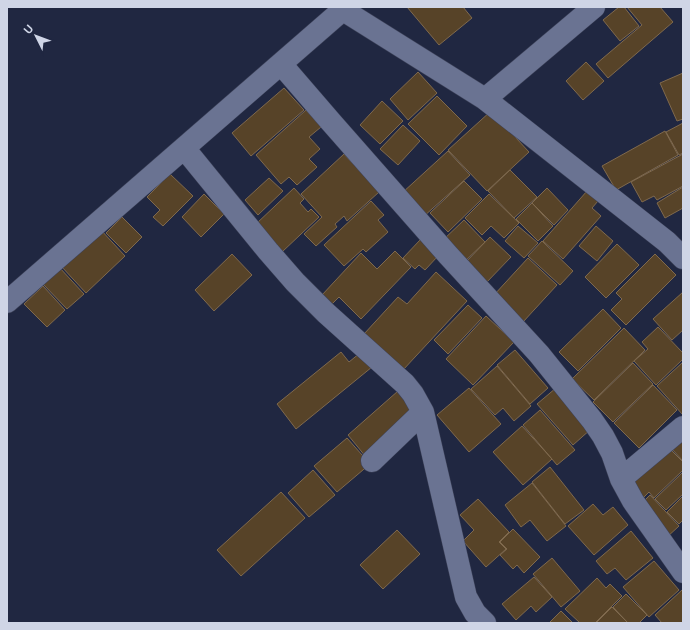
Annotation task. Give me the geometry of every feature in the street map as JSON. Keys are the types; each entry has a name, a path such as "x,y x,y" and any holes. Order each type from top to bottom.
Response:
{"street":[{"path":"485,99 594,7"},
{"path":"7,302 345,8 485,99 667,242 683,258"},
{"path":"281,64 448,255 539,354 592,420 612,453 622,479 633,501 683,572"},
{"path":"184,148 294,282 326,313 400,379 413,394 423,412 441,484 464,592 469,605 485,623"},
{"path":"372,460 423,412"},
{"path":"622,479 683,427"}],"building":[{"path":"407,7 463,7 472,18 439,45"},
{"path":"619,7 624,7 639,26 620,41 603,20"},
{"path":"627,7 660,7 673,22 608,78 596,64 642,25"},
{"path":"586,62 604,81 583,100 566,81"},
{"path":"418,72 437,93 408,120 390,99"},
{"path":"683,73 683,119 677,121 660,83"},
{"path":"284,88 304,110 251,156 232,133"},
{"path":"437,96 467,126 439,155 408,124"},
{"path":"382,101 403,121 380,144 360,125"},
{"path":"306,110 321,127 309,137 320,149 309,159 317,167 297,185 289,177 281,184 256,155"},
{"path":"491,111 529,152 487,191 448,150"},
{"path":"683,123 683,153 679,155 666,132"},
{"path":"403,125 420,141 398,165 380,149"},
{"path":"665,131 678,155 616,190 602,166"},
{"path":"448,151 470,175 423,217 402,193"},
{"path":"344,154 379,192 347,221 344,216 335,224 337,227 316,246 304,234 322,217 301,194"},
{"path":"683,154 683,186 657,200 654,196 642,202 631,182"},
{"path":"510,170 537,197 514,218 488,191"},
{"path":"170,174 193,196 163,226 153,217 160,210 147,197"},
{"path":"269,178 283,191 258,215 245,200"},
{"path":"464,181 482,199 448,232 430,213"},
{"path":"683,187 683,208 665,218 657,203"},
{"path":"294,188 304,199 300,203 308,212 311,209 319,217 282,252 256,224"},
{"path":"547,188 568,210 554,225 532,203"},
{"path":"587,191 598,201 592,208 601,216 563,259 543,241"},
{"path":"204,194 224,214 201,237 182,217"},
{"path":"489,194 519,223 504,238 491,226 482,235 465,218"},
{"path":"371,201 384,215 378,220 388,232 366,252 363,249 344,266 324,245"},
{"path":"532,203 553,226 538,241 516,219"},
{"path":"122,217 142,237 126,253 106,233"},
{"path":"464,220 485,242 463,263 442,241"},
{"path":"518,226 538,243 524,258 505,241"},
{"path":"596,226 613,241 597,261 579,246"},
{"path":"100,229 125,256 86,293 61,266"},
{"path":"490,237 511,257 485,284 464,264"},
{"path":"420,240 438,256 425,270 419,265 415,269 403,258"},
{"path":"542,241 573,271 560,285 528,256"},
{"path":"617,244 639,265 606,298 585,277"},
{"path":"395,251 411,267 361,319 339,297 332,304 322,295 361,253 377,269"},
{"path":"232,254 252,275 214,311 195,290"},
{"path":"655,254 676,275 626,325 611,310 622,299 616,293"},
{"path":"528,258 557,285 523,322 494,295"},
{"path":"59,267 84,294 67,309 42,283"},
{"path":"436,272 467,301 403,370 364,334 398,297 407,304"},
{"path":"43,286 65,310 47,327 24,304"},
{"path":"683,292 683,330 672,340 653,319"},
{"path":"468,305 482,318 448,354 434,340"},
{"path":"603,309 621,328 578,371 559,352"},
{"path":"486,316 514,342 473,385 446,359"},
{"path":"658,327 683,353 683,359 656,385 634,361 648,349 642,342"},
{"path":"624,328 645,350 594,400 572,379"},
{"path":"515,350 548,388 530,404 497,365"},
{"path":"341,352 349,362 360,353 372,367 296,429 277,404"},
{"path":"683,362 683,415 657,386"},
{"path":"633,363 653,384 613,422 593,402"},
{"path":"497,366 531,406 514,421 503,408 495,415 471,389"},
{"path":"653,385 677,410 639,448 614,423"},
{"path":"469,388 501,424 469,452 437,415"},
{"path":"556,388 591,429 573,445 537,404"},
{"path":"398,391 417,413 366,457 348,435"},
{"path":"540,410 575,450 557,465 523,425"},
{"path":"522,426 552,459 523,485 493,452"},
{"path":"683,437 683,461 671,448"},
{"path":"347,438 370,464 337,492 314,466"},
{"path":"668,447 683,462 683,470 654,498 649,492 643,498 630,484"},
{"path":"550,467 584,510 565,524 532,482"},
{"path":"313,470 335,495 309,517 288,493"},
{"path":"683,472 683,494 666,510 655,499"},
{"path":"532,483 566,526 547,541 530,520 521,527 505,505"},
{"path":"281,492 305,518 241,576 217,550"},
{"path":"650,495 679,526 666,538 638,507"},
{"path":"683,496 683,520 679,524 667,512"},
{"path":"478,499 509,532 499,542 506,549 486,567 463,541 474,530 460,515"},
{"path":"593,504 603,515 613,507 628,525 594,555 568,526"},
{"path":"513,529 540,557 524,573 517,565 513,569 500,555 507,549 500,542"},
{"path":"397,530 420,554 383,589 360,565"},
{"path":"631,531 653,558 626,580 615,568 607,574 596,561"},
{"path":"552,558 580,591 561,607 533,574"},
{"path":"654,561 679,590 649,617 623,587"},
{"path":"534,577 552,597 536,612 531,606 516,620 502,604"},
{"path":"597,578 606,588 610,584 622,596 595,623 580,623 565,609"},
{"path":"682,590 683,623 662,623 655,615"},
{"path":"626,594 647,615 639,623 628,623 613,607"},
{"path":"612,607 628,623 596,623"},
{"path":"561,611 573,623 549,623"}]}
